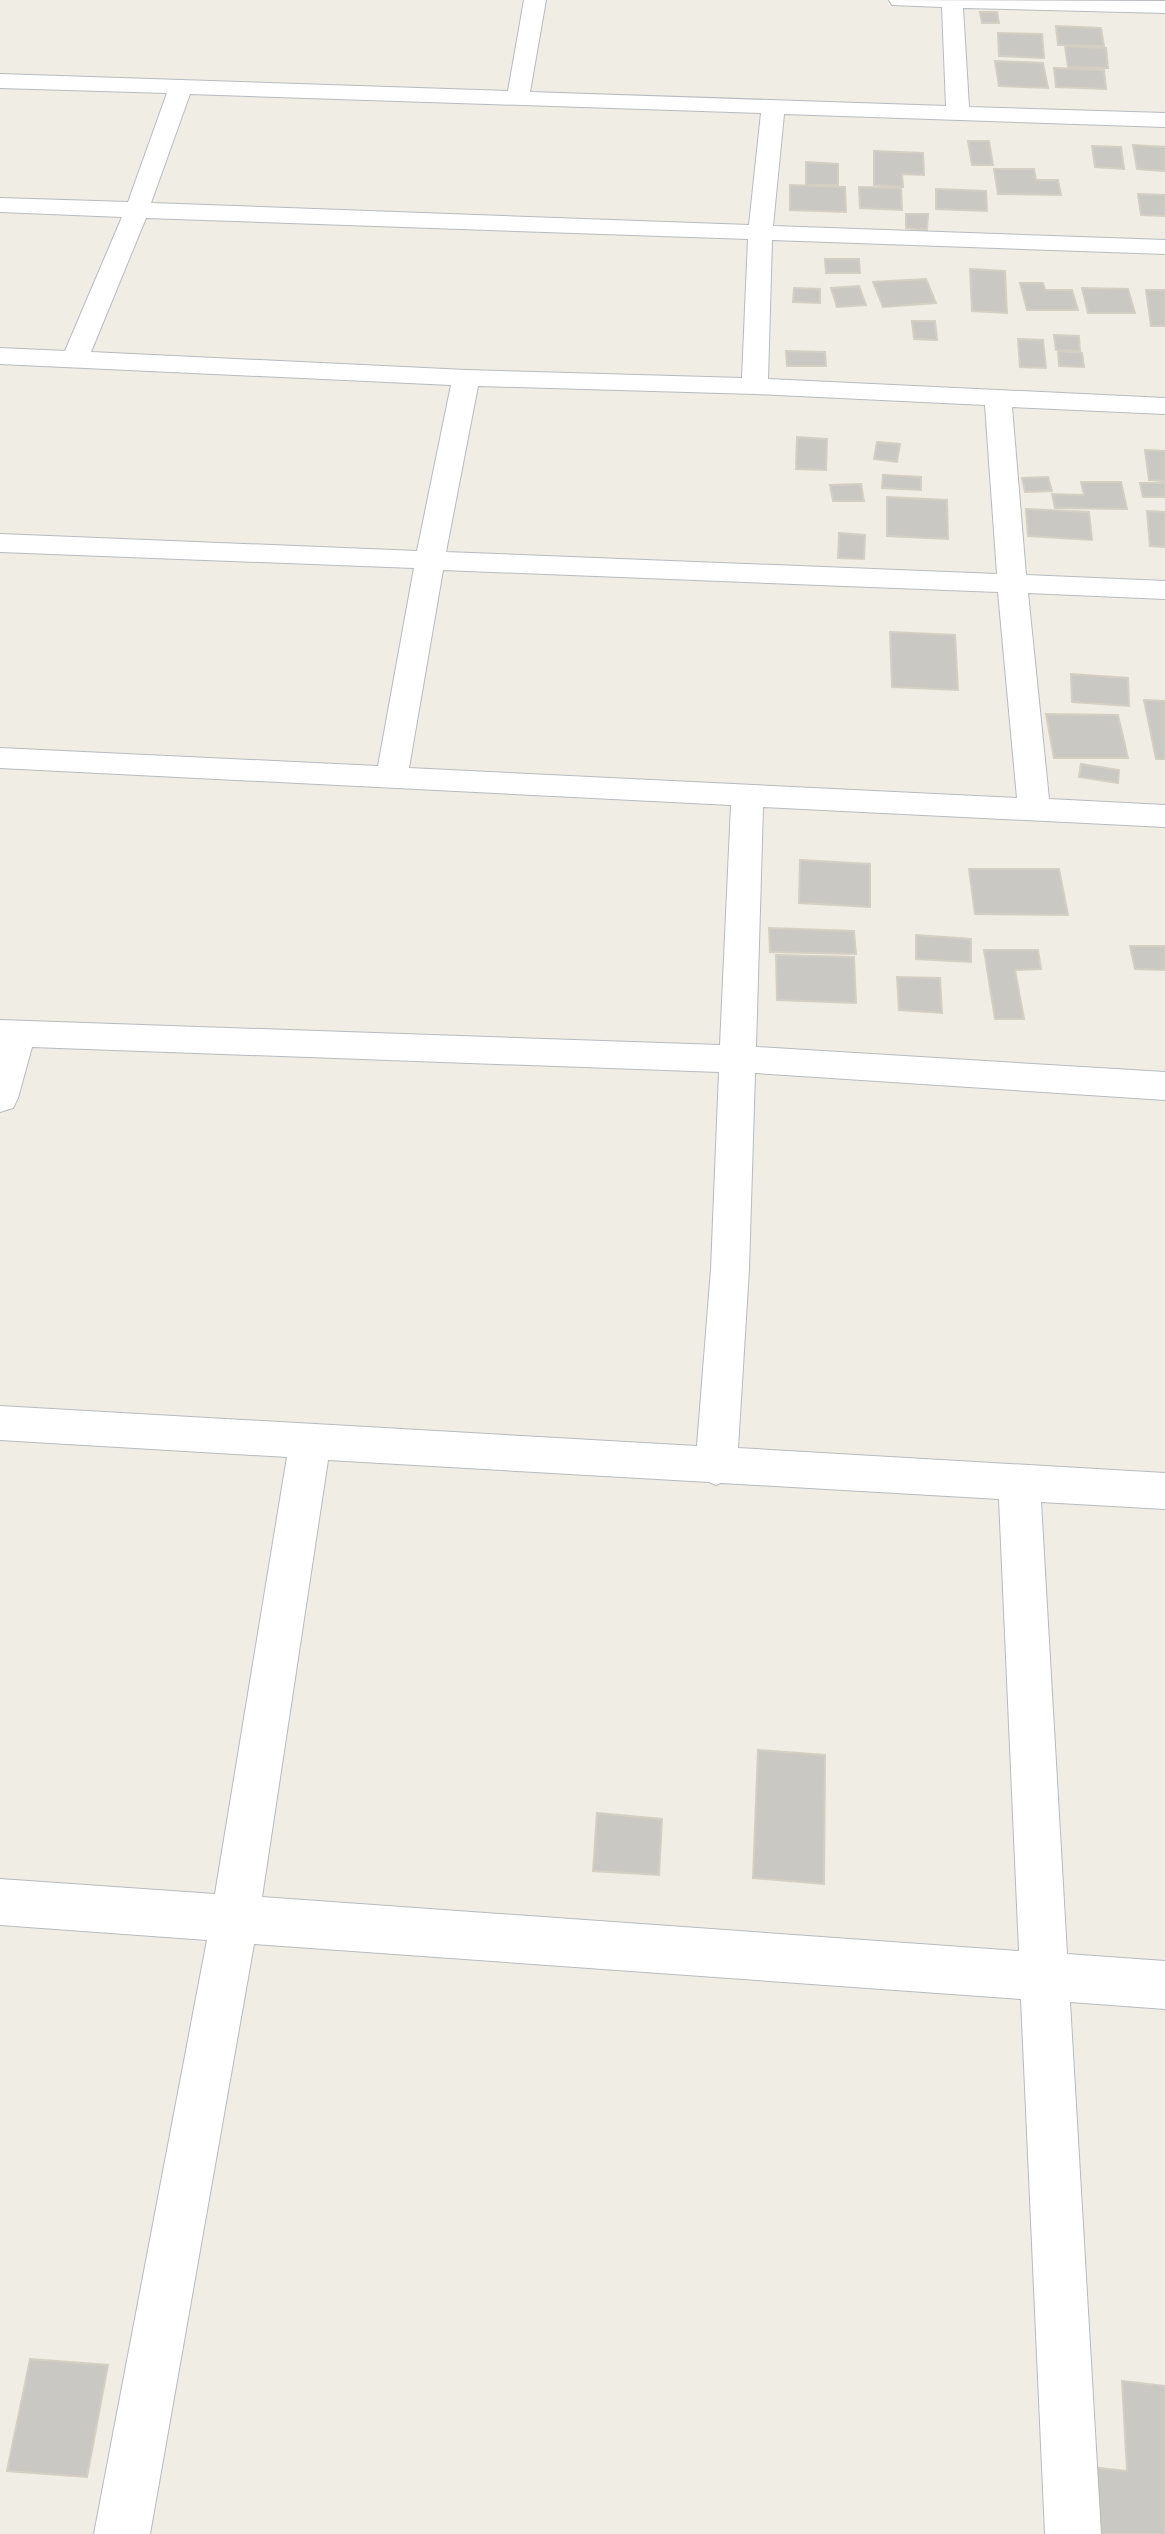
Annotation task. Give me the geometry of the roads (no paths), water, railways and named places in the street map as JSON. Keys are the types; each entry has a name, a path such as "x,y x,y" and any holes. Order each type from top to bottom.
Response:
{"street":[{"path":"518,99 535,0"},
{"path":"900,0 1165,7"},
{"path":"952,1 958,113"},
{"path":"0,81 1165,120"},
{"path":"76,357 137,210 181,87"},
{"path":"755,386 760,232 773,107"},
{"path":"0,205 1165,247"},
{"path":"0,356 76,357 466,378 755,386 1165,406"},
{"path":"392,776 430,560 466,378"},
{"path":"998,398 1012,583 1034,811"},
{"path":"0,543 1165,590"},
{"path":"0,758 1165,816"},
{"path":"716,1467 730,1269 747,796"},
{"path":"0,1098 9,1033 738,1059 1165,1086"},
{"path":"0,1423 716,1467 1165,1491"},
{"path":"122,2534 234,1917 310,1442"},
{"path":"1019,1482 1073,2534"},
{"path":"0,1902 1165,1985"}]}
